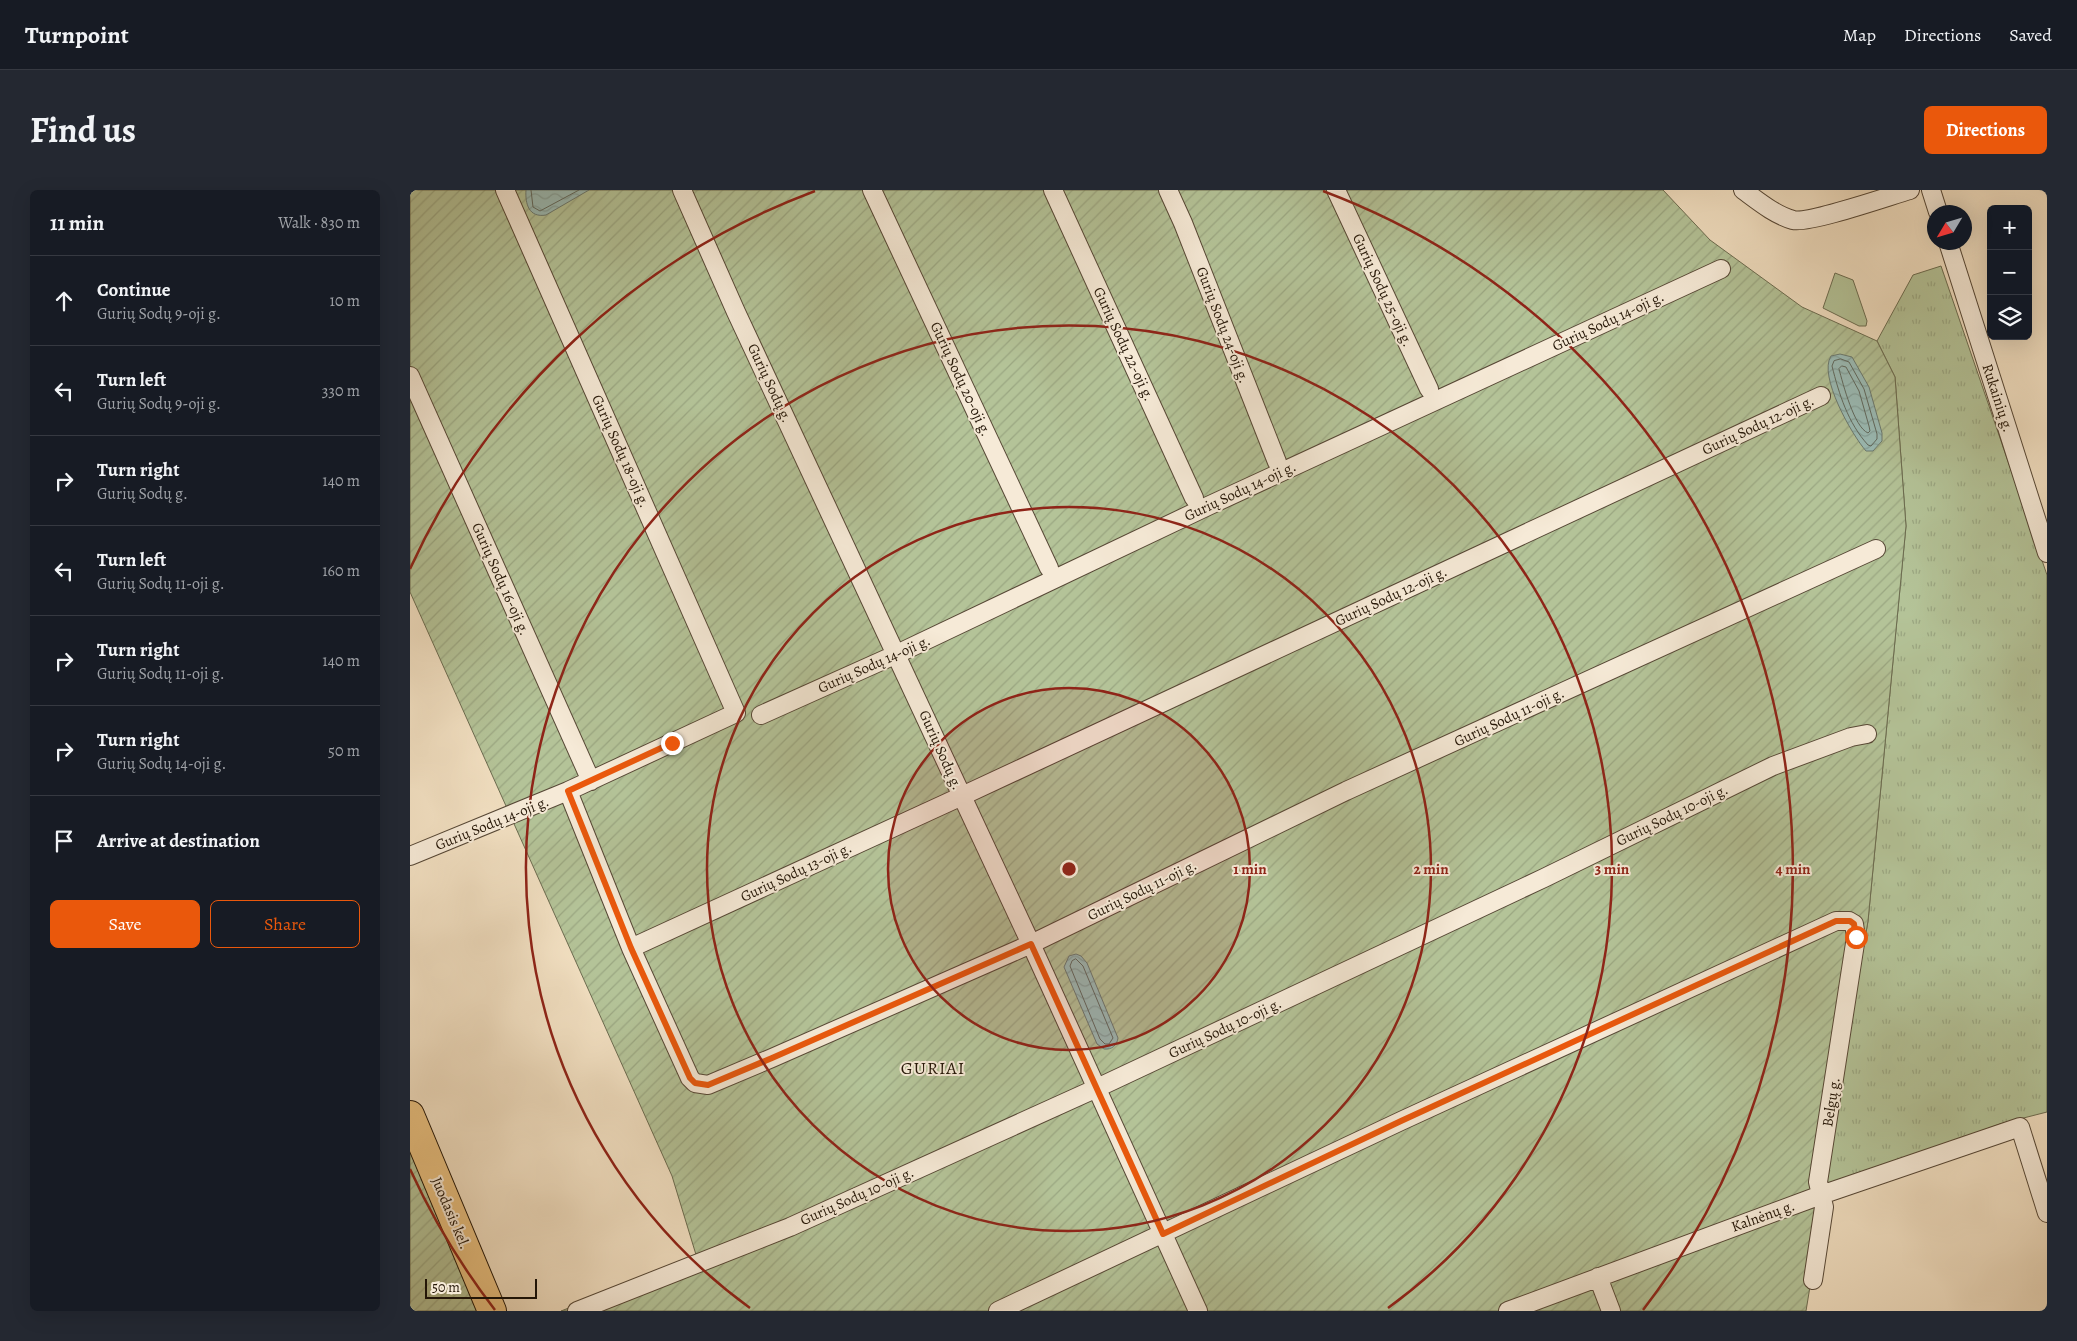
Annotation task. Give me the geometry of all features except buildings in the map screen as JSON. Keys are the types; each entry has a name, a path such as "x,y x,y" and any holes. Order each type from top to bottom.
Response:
{"main road":[{"name":"Juodasis kel.","path":"410,1115 492,1311"}],"street":[{"name":"Gurių Sodų 18-oji g.","path":"505,190 736,713"},
{"name":"Gurių Sodų g.","path":"682,190 736,312 897,654 1198,1311"},
{"name":"Gurių Sodų 20-oji g.","path":"872,190 1049,568"},
{"name":"Gurių Sodų 22-oji g.","path":"1053,190 1194,498"},
{"name":"Gurių Sodų 24-oji g.","path":"1168,190 1183,222 1277,462"},
{"name":"Gurių Sodų 25-oji g.","path":"1336,190 1429,389"},
{"path":"1743,190 1779,214 1795,221 1826,215 1910,190"},
{"path":"1931,190 1936,205"},
{"name":"Rukainių g.","path":"1951,250 2047,553"},
{"name":"Gurių Sodų 14-oji g.","path":"760,714 897,654 1208,506 1721,269"},
{"name":"Gurių Sodų 16-oji g.","path":"410,376 591,781"},
{"name":"Gurių Sodų 12-oji g.","path":"962,796 1821,396"},
{"name":"Gurių Sodų 11-oji g.","path":"568,791 631,948 690,1078 695,1083 708,1085 1031,944 1346,791 1876,549"},
{"name":"Gurių Sodų 14-oji g.","path":"410,856 591,781 736,713"},
{"name":"Gurių Sodų 10-oji g.","path":"577,1311 790,1227 1097,1088 1535,882 1773,766 1851,736 1867,734"},
{"name":"Gurių Sodų 13-oji g.","path":"631,948 962,796"},
{"name":"Belgų g.","path":"1163,1234 1392,1125 1836,921 1850,921 1854,924 1856,937 1818,1182 1824,1207 1813,1280"},
{"name":"Kalnėnų g.","path":"1508,1311 1821,1195 2020,1127 2047,1213"},
{"path":"998,1311 1163,1234"},
{"path":"1598,1277 1611,1311"}],"green space":[{"path":"410,190 1663,190 1710,240 1802,307 1877,341 1895,377 1906,526 1868,921 1824,1179 1824,1201 1806,1311 561,1311 697,1258 672,1176 410,592"},
{"path":"1941,266 2047,575 2047,1112 2000,1124 1832,1185 1824,1179 1868,921 1906,526 1895,377 1877,341 1913,275"},
{"path":"1835,273 1853,280 1867,321 1866,326 1859,326 1823,308"},
{"path":"410,1131 484,1311 410,1311"}],"water":[{"path":"526,190 589,190 546,215 540,215 529,209 526,200"},
{"path":"1840,354 1852,357 1869,387 1882,433 1882,441 1873,451 1866,451 1860,443 1845,419 1833,391 1828,365 1831,356"},
{"path":"1076,954 1081,956 1087,963 1118,1038 1117,1043 1112,1048 1104,1049 1097,1044 1064,967 1069,956"}],"district":[{"name":"GURIAI","path":"933,1068"}],"route":[{"path":"672,743 568,791 631,948 690,1078 695,1083 708,1085 1031,944 1163,1234 1401,1121 1836,921 1850,921 1854,924 1856,937"}]}
